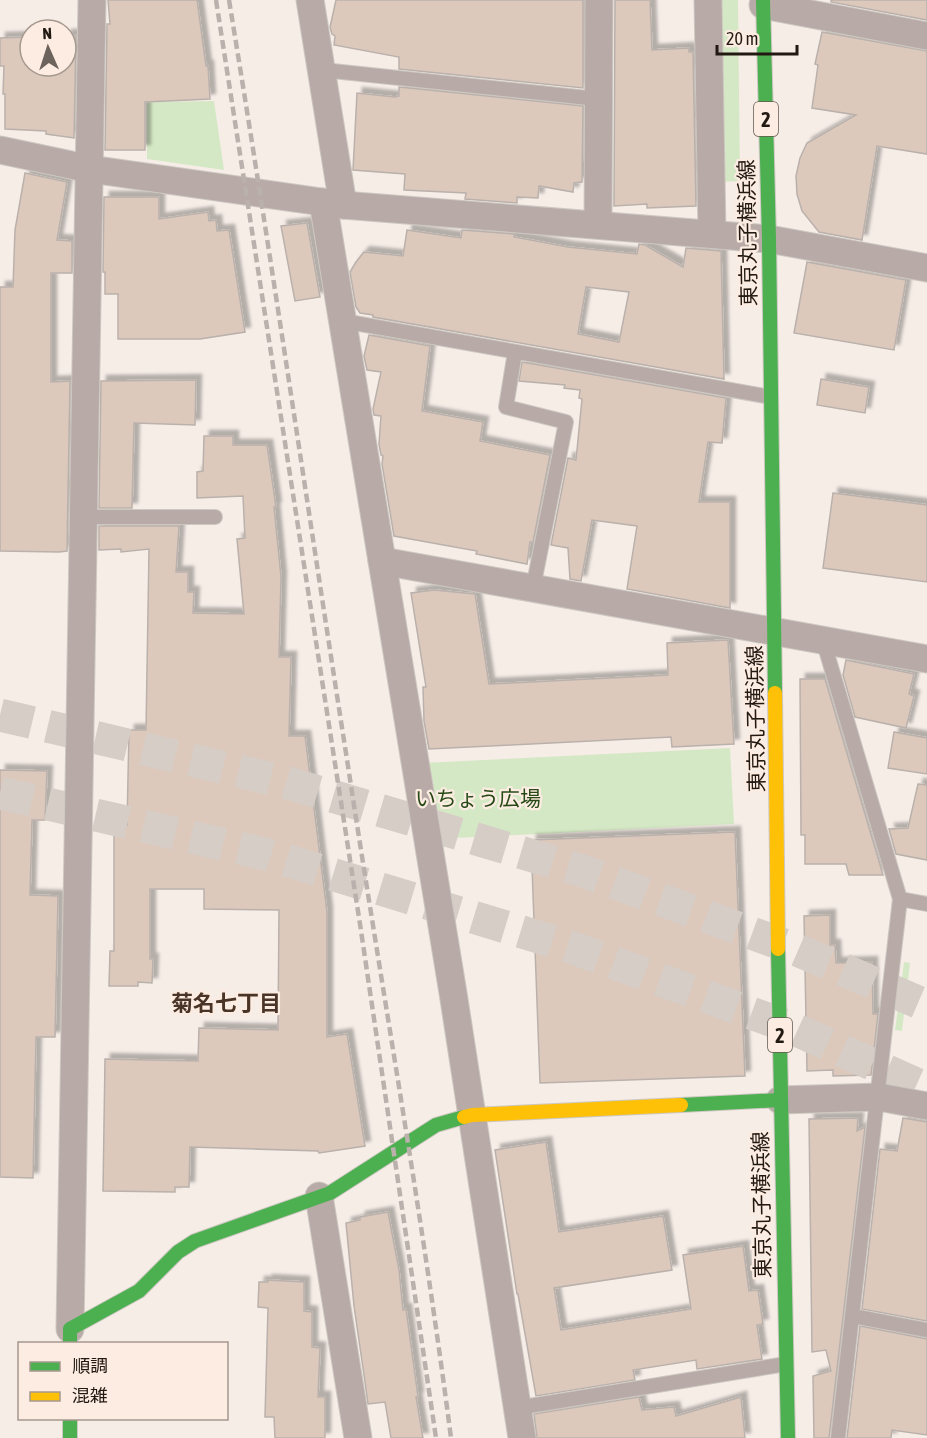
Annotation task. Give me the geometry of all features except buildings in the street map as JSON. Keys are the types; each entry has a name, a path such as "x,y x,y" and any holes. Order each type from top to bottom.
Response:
{"main road":[{"name":"東京丸子横浜線","path":"763,2 769,239 780,1100 788,1438"},
{"path":"70,1336 139,1291 178,1252 195,1241 330,1193 436,1125 472,1116 780,1100"},
{"path":"70,1420 70,1438"}],"street":[{"path":"70,1336 92,0"},
{"path":"310,0 323,70 343,321 522,1438"},
{"path":"598,224 599,0"},
{"path":"708,0 712,234"},
{"path":"763,2 927,36"},
{"path":"0,150 90,169 333,203 769,239 927,268"},
{"path":"382,561 927,659"},
{"path":"780,1100 879,1097 927,1106"},
{"path":"319,1197 358,1438"}],"lane":[{"path":"323,70 598,99"},
{"path":"343,321 771,397"},
{"path":"515,352 506,407 566,422 533,588"},
{"path":"84,517 215,518"},
{"path":"823,640 900,899 838,1438"},
{"path":"900,899 927,904"},
{"path":"853,1316 927,1330"},
{"path":"517,1408 786,1364"}],"green space":[{"path":"716,0 738,0 740,181 719,182"},
{"path":"214,101 224,170 147,159 147,102"},
{"name":"いちょう広場","path":"730,748 734,824 436,839 422,763"},
{"path":"904,962 910,963 902,1031 895,1030"}],"tunnel":[{"path":"0,715 285,782 580,870 795,949 927,1006"},
{"path":"0,793 269,855 568,946 792,1028 927,1089"}],"railway":[{"path":"216,0 360,924 436,1438"},
{"path":"229,0 415,1186 451,1438"}],"traffic: fast":[{"path":"763,0 769,239 775,693"},
{"path":"778,949 788,1438"},
{"path":"681,1105 780,1100"},
{"path":"70,1342 70,1329 139,1291 178,1252 195,1241 330,1193 436,1125 464,1117"},
{"path":"70,1420 70,1438"}],"traffic: slow":[{"path":"775,693 778,949"},
{"path":"464,1117 681,1105"}],"district":[{"name":"菊名七丁目","path":"226,1003"}]}
